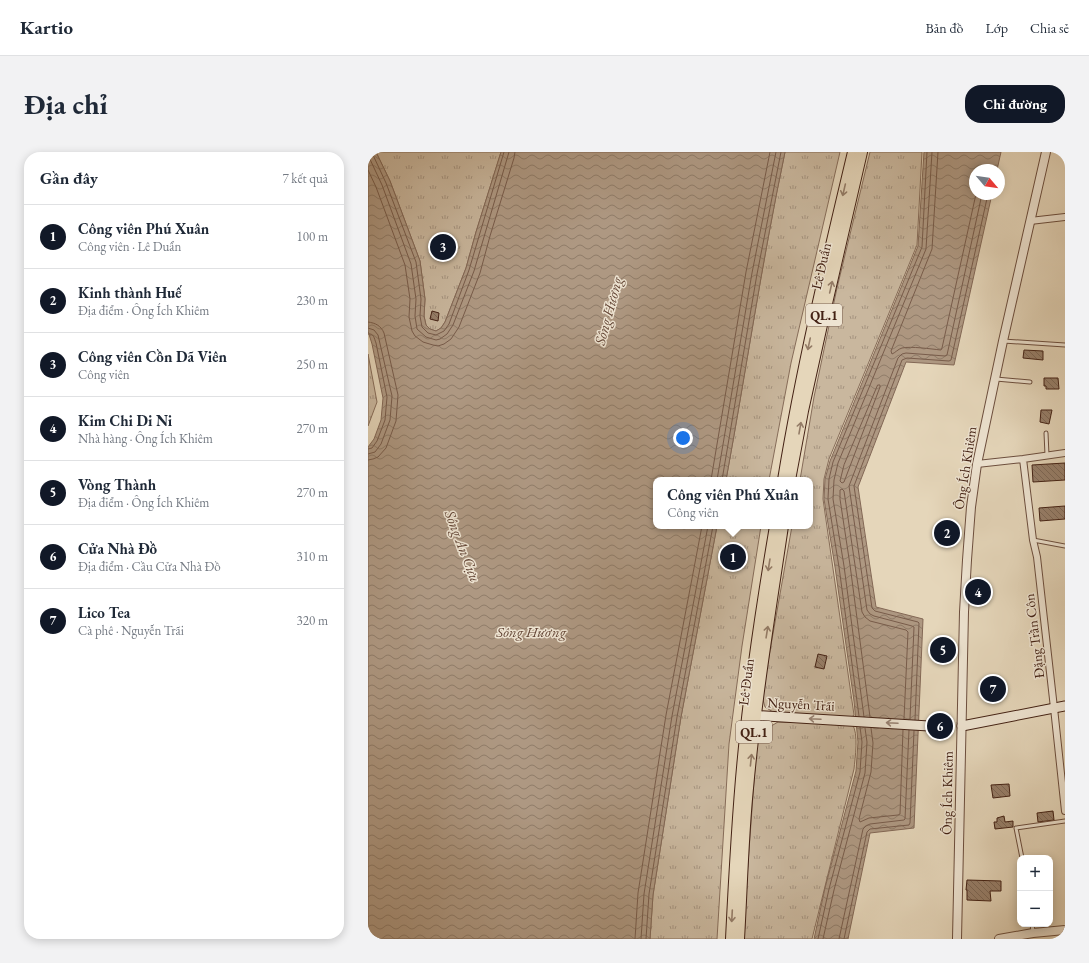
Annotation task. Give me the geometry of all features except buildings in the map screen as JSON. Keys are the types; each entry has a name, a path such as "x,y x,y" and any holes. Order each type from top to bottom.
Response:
{"main road":[{"name":"Lê Duẩn","path":"783,477 811,334 853,152"},
{"name":"Lê Duẩn","path":"791,477 804,403 862,152"},
{"name":"Lê Duẩn","path":"739,939 755,654 775,529"},
{"name":"Lê Duẩn","path":"731,939 736,840 743,756 760,681 783,529"},
{"path":"962,726 1065,706"},
{"name":"Nguyễn Trãi","path":"752,715 929,726"}],"street":[{"name":"Ông Ích Khiêm","path":"957,939 967,560 971,507 977,464 1046,152"},
{"path":"1030,221 1065,217"},
{"path":"977,464 1023,460 1065,454"},
{"name":"Đặng Trần Côn","path":"1023,460 1036,557 1065,811"},
{"path":"999,939 1033,933 1065,930"}],"lane":[{"path":"1003,341 1065,345"},
{"path":"995,379 1030,382"},
{"path":"1046,433 1047,456"},
{"path":"1033,540 1065,546"},
{"path":"1021,855 1016,828 1065,821"},
{"path":"1032,927 1033,933"}],"green space":[{"path":"376,152 501,152 466,268 445,322 441,328 436,331 430,329 426,325 424,316 425,299 420,261 390,181"},
{"path":"785,152 840,152 791,363 770,477 727,477 761,275"},
{"path":"870,152 922,152 917,245 829,459 824,479 823,499 854,715 852,718 773,712 765,707 762,696 791,529 813,529 813,477 801,477 814,397 837,288"},
{"path":"368,354 377,402 368,426"},
{"path":"716,529 761,529 742,646 729,744 717,939 650,939 653,895 681,717"},
{"path":"778,722 852,724 856,739 854,769 812,939 744,939 757,740 766,729"}],"water":[{"name":"Sông Hương","path":"368,152 376,152 390,181 420,261 425,299 424,316 426,325 430,329 436,331 441,328 445,322 466,268 501,152 785,152 761,275 727,477 653,477 653,529 716,529 681,717 653,895 650,939 368,939 368,447 374,439 381,420 383,398 368,331"},
{"path":"924,152 1001,152 998,164 969,164 969,200 991,200 954,365 906,362 858,487 876,607 923,619 914,828 870,833 848,939 814,939 825,888 856,771 858,742 854,701 824,499 825,479 830,461 918,246"}],"tunnel":[{"path":"929,726 962,726"}],"place":[{"name":"Công viên Cồn Dã Viên","path":"443,247"},
{"name":"Kinh thành Huế","path":"947,533"},
{"name":"Công viên Phú Xuân","path":"733,557"},
{"name":"Kim Chi Di Ni","path":"978,592"},
{"name":"Vòng Thành","path":"943,650"},
{"name":"Lico Tea","path":"993,689"},
{"name":"Cửa Nhà Đồ","path":"940,726"}],"water label":[{"name":"Sông An Cựu","path":"463,546"}]}
